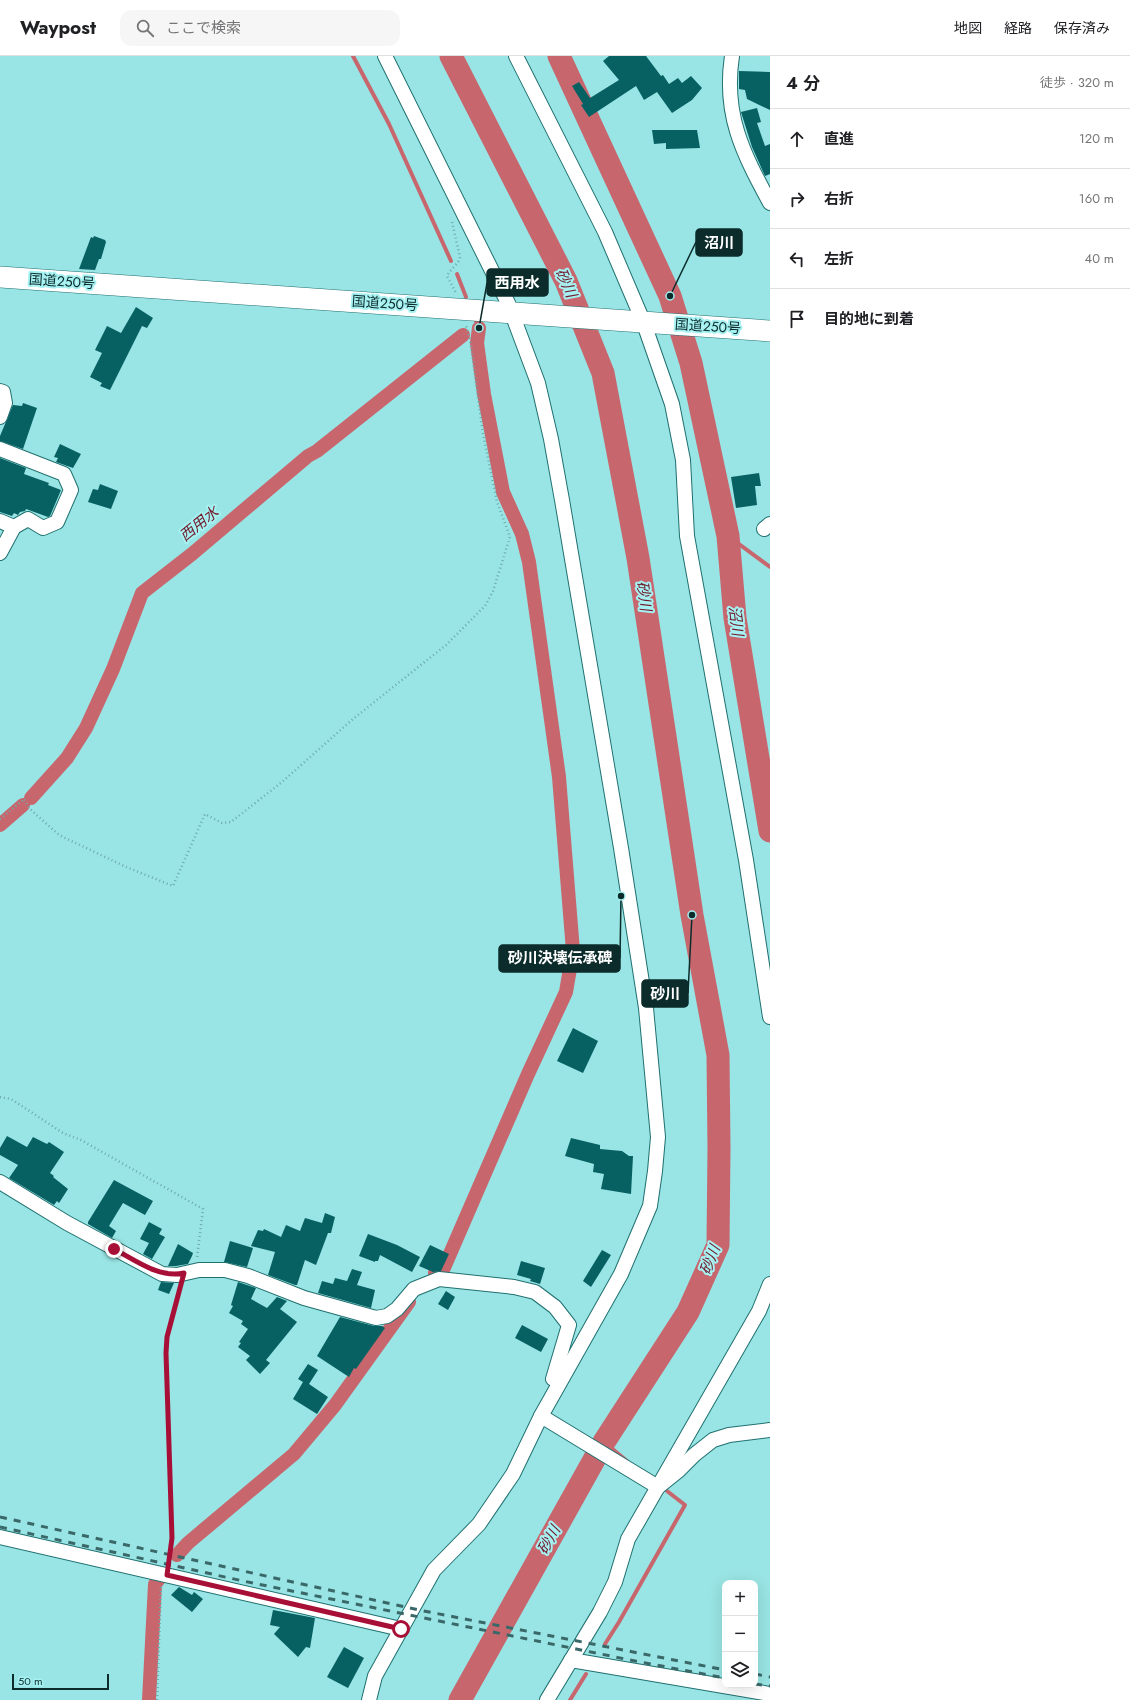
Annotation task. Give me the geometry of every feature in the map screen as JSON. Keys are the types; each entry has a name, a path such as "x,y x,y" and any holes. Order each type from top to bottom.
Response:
{"highway":[{"name":"国道250号","path":"0,277 512,314 690,324 770,331"}],"street":[{"path":"369,1700 375,1676 434,1570 479,1524 513,1474 541,1416 621,1274 650,1206 658,1137 645,1000 621,848 562,500 551,439 538,383 512,314 385,56"},
{"path":"516,56 605,232 646,321 672,404 682,460 687,536 746,860 770,1017"},
{"path":"732,56 728,89 733,118 747,159 770,203"},
{"path":"0,391 3,392 5,403 0,417"},
{"path":"0,449 64,474 71,490 57,522 44,528 28,519 14,527 0,553"},
{"path":"0,521 14,527"},
{"path":"0,1182 67,1223 162,1274 178,1275 199,1270 225,1270 248,1276 304,1298 376,1318 386,1316 397,1308 414,1289 439,1279 514,1287 535,1292 555,1307 569,1325 541,1416"},
{"path":"547,1700 600,1612 615,1582 628,1539 653,1484 712,1395 759,1312 770,1284"},
{"path":"541,1416 653,1484"},
{"path":"653,1484 678,1471 694,1454 713,1440 729,1435 770,1430"},
{"path":"0,1538 401,1629"},
{"path":"571,1660 770,1694"}],"path":[{"path":"451,220 460,261 450,270 447,276 456,295"},
{"path":"0,819 24,798 30,810 59,834 124,866 174,886 204,814 222,822 231,822 282,782 353,719 446,645 485,606 493,591 510,537 494,487 483,434 470,339 465,322"},
{"path":"0,1097 11,1099 63,1133 81,1140 203,1209 197,1256 199,1270"},
{"path":"158,1700 160,1588 167,1575 172,1538 166,1353 167,1337 184,1273"}],"building":[{"path":"609,56 646,56 669,84 678,78 682,83 691,76 702,88 692,100 672,113 657,92 644,100 636,86 589,117 581,105 583,104 572,86 579,82 590,98 619,80 603,61"},
{"path":"739,71 770,72 770,110 747,99 745,90 739,89"},
{"path":"757,108 761,122 757,123 765,146 770,144 770,174 765,176 752,147 741,112"},
{"path":"652,130 697,130 700,148 666,149 666,143 654,144"},
{"path":"94,236 105,240 106,242 101,259 99,259 95,270 79,269 91,237 93,238"},
{"path":"136,307 153,318 147,328 142,326 110,390 100,386 102,383 90,377 102,353 95,350 107,326 121,333"},
{"path":"23,403 37,408 23,449 0,441 0,436 13,405 22,406"},
{"path":"60,444 81,454 73,468 56,462 58,458 54,457"},
{"path":"0,458 26,468 24,474 49,483 48,485 61,490 50,516 48,517 26,509 18,515 14,513 12,516 0,512"},
{"path":"759,473 761,486 755,486 757,505 736,508 731,477"},
{"path":"100,484 118,491 111,509 88,502 93,489 98,490"},
{"path":"573,1028 598,1041 583,1073 557,1061"},
{"path":"7,1136 27,1147 33,1137 47,1144 49,1142 64,1152 50,1173 68,1189 59,1203 57,1201 54,1205 9,1178 18,1165 0,1155 0,1148"},
{"path":"571,1138 600,1145 600,1149 622,1151 629,1156 633,1156 631,1194 601,1189 604,1174 593,1172 594,1164 565,1156"},
{"path":"114,1180 153,1201 145,1215 123,1203 109,1226 116,1231 112,1238 88,1224 88,1222"},
{"path":"325,1213 335,1217 331,1233 328,1233 316,1265 305,1260 297,1285 268,1275 275,1252 251,1246 258,1230 263,1231 264,1229 281,1237 286,1225 300,1231 305,1218 322,1223"},
{"path":"149,1222 162,1229 159,1234 165,1237 152,1259 143,1254 149,1243 140,1239"},
{"path":"368,1234 397,1245 420,1257 412,1272 380,1255 378,1261 375,1262 359,1256"},
{"path":"230,1241 253,1248 247,1267 224,1262"},
{"path":"178,1244 193,1253 192,1256 188,1264 168,1266"},
{"path":"430,1245 449,1254 441,1271 433,1272 419,1266"},
{"path":"602,1250 611,1255 591,1287 583,1281"},
{"path":"521,1261 545,1268 540,1284 530,1281 531,1279 517,1275"},
{"path":"352,1269 362,1272 357,1285 375,1290 371,1308 318,1293 322,1281 333,1284 335,1278 347,1281"},
{"path":"161,1282 174,1283 169,1294 158,1290"},
{"path":"238,1282 256,1288 251,1299 267,1308 277,1297 287,1301 280,1309 297,1322 266,1360 270,1363 260,1374 246,1360 250,1356 238,1347 241,1343 239,1342 248,1329 241,1324 243,1321 229,1313 233,1306 231,1305"},
{"path":"446,1291 455,1297 448,1310 438,1304"},
{"path":"340,1317 374,1326 382,1326 385,1328 356,1369 354,1368 349,1377 317,1356"},
{"path":"522,1325 548,1339 541,1352 515,1338"},
{"path":"308,1364 318,1370 309,1384 328,1397 317,1414 293,1399 303,1382 298,1379"},
{"path":"179,1587 192,1595 194,1592 203,1599 192,1612 171,1595"},
{"path":"273,1610 315,1618 310,1648 306,1647 298,1657 274,1634 280,1627 270,1625"},
{"path":"344,1647 364,1658 348,1688 327,1677"}],"waterway":[{"path":"353,56 389,124 451,261"},
{"name":"砂川","path":"451,56 566,281 603,373 638,558 692,915 718,1055 719,1148 718,1245 688,1312 604,1442 460,1700"},
{"name":"沼川","path":"559,56 670,296 691,363 728,536 735,618 770,831"},
{"path":"457,274 466,297"},
{"name":"西用水","path":"476,321 479,328"},
{"path":"435,1273 443,1270 528,1074 566,992 573,951 559,777 529,562 522,534 503,492 484,394 477,343 479,328"},
{"name":"西用水","path":"31,798 67,758 86,728 113,669 142,593 192,554 308,456 317,451 463,335"},
{"path":"728,536 770,567"},
{"name":"西用水","path":"0,825 23,805"},
{"path":"177,1555 188,1543 294,1454 335,1405 409,1302"},
{"path":"604,1442 627,1461"},
{"path":"605,1644 685,1505 667,1491"},
{"path":"149,1700 155,1584 159,1579"},
{"path":"570,1700 586,1674"}],"railway":[{"path":"0,1517 419,1610 722,1669"},
{"path":"0,1527 243,1581 722,1677"},
{"path":"758,1675 770,1677"},
{"path":"758,1684 770,1686"}],"place":[{"name":"沼川","path":"670,296"},
{"name":"西用水","path":"479,328"},
{"name":"砂川決壊伝承碑","path":"621,896"},
{"name":"砂川","path":"692,915"}],"route":[{"path":"114,1249 162,1274 178,1275 184,1273 167,1337 166,1353 172,1538 167,1575 401,1629"}]}
